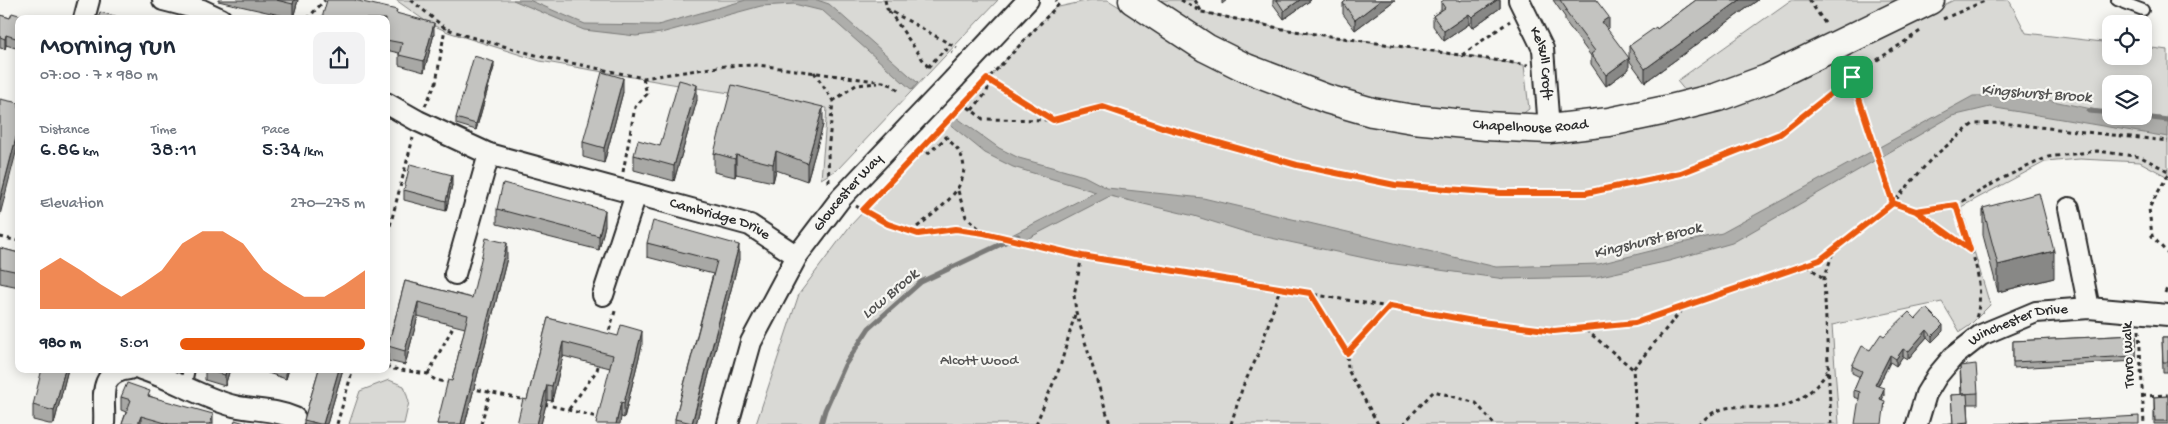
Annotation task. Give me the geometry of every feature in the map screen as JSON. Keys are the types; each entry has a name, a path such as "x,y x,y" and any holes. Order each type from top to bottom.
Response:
{"street":[{"path":"85,15 89,0"},
{"path":"163,0 202,10 213,15"},
{"name":"Gloucester Way","path":"728,424 751,342 797,256 841,198 1028,0"},
{"name":"Chapelhouse Road","path":"1133,0 1206,48 1246,68 1327,99 1372,112 1413,119 1549,130 1609,122 1718,97 1767,79 1840,43 1934,10"},
{"name":"Kelsull Croft","path":"1523,5 1543,49 1549,130"},
{"name":"Cambridge Drive","path":"390,105 418,121 490,154 750,225 797,256"},
{"path":"454,274 490,154"},
{"path":"603,295 628,192"},
{"path":"2069,208 2089,308"},
{"name":"Winchester Drive","path":"1917,424 1926,394 1937,376 1953,357 1981,335 2036,312 2089,308 2168,315"},
{"path":"104,424 103,394 108,377 114,373"},
{"path":"154,373 163,376 187,378 234,406 282,412 295,418"}],"lane":[{"path":"2118,0 2144,10"}],"path":[{"path":"311,15 325,0"},
{"path":"411,0 445,28 543,57 643,78 725,66 758,65 883,82 892,84 900,92"},
{"path":"883,0 887,9 929,68 945,49 952,53"},
{"path":"863,210 1058,4 1056,0"},
{"path":"1181,0 1202,12 1288,30 1545,68"},
{"path":"1195,0 1202,12"},
{"path":"1809,0 1840,43"},
{"path":"1934,10 1987,0"},
{"path":"1462,56 1523,5"},
{"path":"887,9 957,48"},
{"path":"390,226 418,121 436,83 445,28"},
{"path":"968,107 983,119 1053,120 1103,107 1162,127 1297,165 1395,185 1500,193 1586,193 1681,173 1780,134 1852,77 1923,30"},
{"path":"814,72 833,101 828,153 829,182"},
{"path":"1852,77 1893,203"},
{"path":"628,192 635,107 647,94 643,78"},
{"path":"987,79 1053,120"},
{"path":"833,101 856,85 883,82"},
{"path":"972,110 988,92 988,88 983,83"},
{"path":"841,198 888,224 918,234 956,229 984,233 1082,256 1473,321 1554,331 1635,323 1820,260 1893,203 1932,158 1973,124 2002,123 2168,141"},
{"path":"911,232 958,191 965,172 960,153 945,137 927,154 921,150"},
{"path":"1916,211 1956,205 2003,178 2048,157 2096,151 2141,157 2168,171"},
{"path":"2168,175 2150,208 2152,236 2168,254"},
{"path":"958,191 966,217 984,233"},
{"path":"1893,203 1916,211 1970,250"},
{"path":"1956,205 1980,289 1980,307 1974,325 1981,335"},
{"path":"0,237 15,240"},
{"path":"1832,424 1824,279 1835,248"},
{"path":"1082,256 1074,294 1076,312 1110,424"},
{"path":"1807,265 1824,279"},
{"path":"2165,293 2168,286"},
{"path":"1231,424 1244,386 1259,353 1280,288"},
{"path":"1310,293 1347,353 1348,370 1378,424"},
{"path":"603,295 616,308 605,343"},
{"path":"1347,353 1390,306"},
{"path":"1637,424 1633,369 1686,306"},
{"path":"1036,424 1060,367 1076,312"},
{"name":"Truro Walk","path":"2139,312 2144,424"},
{"path":"428,374 458,318"},
{"path":"1585,329 1633,369"},
{"path":"569,409 597,370 600,361"},
{"path":"390,368 428,374 435,380 453,384"},
{"path":"1698,424 1717,411 1738,406 1773,408 1801,399 1824,378 1829,368"},
{"path":"337,424 352,373"},
{"path":"462,386 534,402"},
{"path":"1403,424 1434,391 1476,404 1494,424"},
{"path":"481,424 490,392"},
{"name":"Truro Walk","path":"2142,396 2168,395"},
{"path":"542,403 603,419"}],"green space":[{"path":"396,0 998,0 838,169 821,179 827,108 540,61 448,32 428,23"},
{"name":"Alcott Wood","path":"1091,0 1108,0 1197,55 1440,133 1773,88 1954,0 2009,0 2026,33 2102,42 2102,65 2152,65 2152,48 2168,50 2168,177 2140,162 2080,159 2045,162 1961,207 1990,305 1969,326 1960,332 1942,302 1832,325 1839,424 756,424 799,294 850,226 1054,8"},
{"path":"1153,0 1195,0 1202,12 1288,30 1524,65 1529,109 1517,118 1424,110 1355,98 1275,70 1199,33"},
{"path":"1791,0 1913,0 1691,98 1677,81"},
{"path":"389,380 404,386 409,402 404,424 349,424 360,391"}],"shaded area":[{"path":"513,0 529,0 585,24 658,25 746,0 817,0 829,4 918,83 912,90 823,11 794,4 761,6 661,33 636,36 584,30"},
{"path":"2024,95 2102,111 2102,125 2152,125 2152,118 2168,120 2168,137 1990,107 1952,116 1732,243 1669,261 1596,277 1505,279 1388,263 1252,234 1194,216 1110,196 1021,242 1006,238 1096,192 1013,167 985,153 947,122 953,115 999,148 1019,158 1084,176 1107,188 1203,198 1496,267 1599,264 1722,233 1973,96"}],"building":[{"path":"276,0 294,0 293,4"},
{"path":"327,0 354,0 397,10 396,13 434,23 424,61 399,55 402,43 390,41 390,15 323,15"},
{"path":"1277,0 1300,0 1284,11"},
{"path":"1347,0 1381,0 1355,20 1343,3"},
{"path":"1444,0 1497,0 1472,17 1469,14 1444,31 1433,16 1445,8 1441,2"},
{"path":"1560,0 1596,0 1609,17 1602,22 1629,58 1606,75 1591,54 1595,51 1565,11 1567,10"},
{"path":"1696,0 1740,0 1645,69 1629,46 1656,27 1657,29"},
{"path":"100,12 111,15 99,15"},
{"path":"12,13 19,15 15,15 15,38 6,35 5,39 0,37 0,15 10,18"},
{"path":"474,56 494,62 476,124 456,118"},
{"path":"602,72 623,78 604,148 583,142"},
{"path":"679,80 697,85 674,166 634,155 638,140 660,146"},
{"path":"732,85 823,107 807,163 776,151 773,164 736,155 735,159 714,153"},
{"path":"0,99 15,102 15,142 0,200"},
{"path":"410,164 452,175 446,201 404,190"},
{"path":"503,183 605,210 599,236 497,209"},
{"path":"2039,193 2054,251 1998,265 1983,208"},
{"path":"653,221 739,245 692,423 675,419 717,261 647,243"},
{"path":"486,238 507,243 461,424 437,424 448,380 452,381 468,315 418,302 405,351 390,347 390,338 405,281 472,298"},
{"path":"0,248 15,252 15,271 0,268"},
{"path":"1926,308 1943,325 1932,336 1927,330 1908,352 1903,349 1896,359 1890,355 1875,385 1884,388 1880,399 1885,401 1882,424 1855,424 1860,392 1854,390 1862,371 1852,366 1862,346 1870,350 1881,334 1884,336 1909,312 1916,319"},
{"path":"548,318 618,336 621,325 642,331 624,403 621,402 616,424 596,424 613,355 563,342 552,386 547,385 537,424 517,424 523,399 527,400"},
{"path":"2136,335 2136,356 2013,362 2013,341"},
{"path":"2162,338 2168,338 2168,362 2163,362"},
{"path":"1976,364 1978,393 1962,394 1960,366"},
{"path":"41,373 64,373 54,411 33,405"},
{"path":"318,373 338,373 323,424 304,420"},
{"path":"127,383 150,391 148,396 213,414 210,424 169,424 141,416 138,424 122,424 131,400 121,397"},
{"path":"1967,394 1969,422 1943,424 1953,423 1951,395"},
{"path":"2168,396 2168,421 2155,421 2154,397"},
{"path":"2139,416 2139,424 1996,424"},
{"path":"235,420 248,424 234,424"}],"waterway":[{"name":"Kingshurst Brook","path":"2089,111 2102,112"},
{"name":"Kingshurst Brook","path":"2152,118 2168,120"},
{"name":"Low Brook","path":"821,424 825,410 845,365 869,328 921,282 1018,236"}],"route":[{"path":"1852,77 1780,134 1681,173 1586,193 1500,193 1395,185 1297,165 1162,127 1103,107 1053,120 987,79 863,210 888,224 918,234 956,229 984,233 1082,256 1310,293 1347,353 1390,306 1473,321 1554,331 1635,323 1820,260 1893,203 1916,211 1970,250 1956,205 1916,211 1893,203 1852,77"}]}
